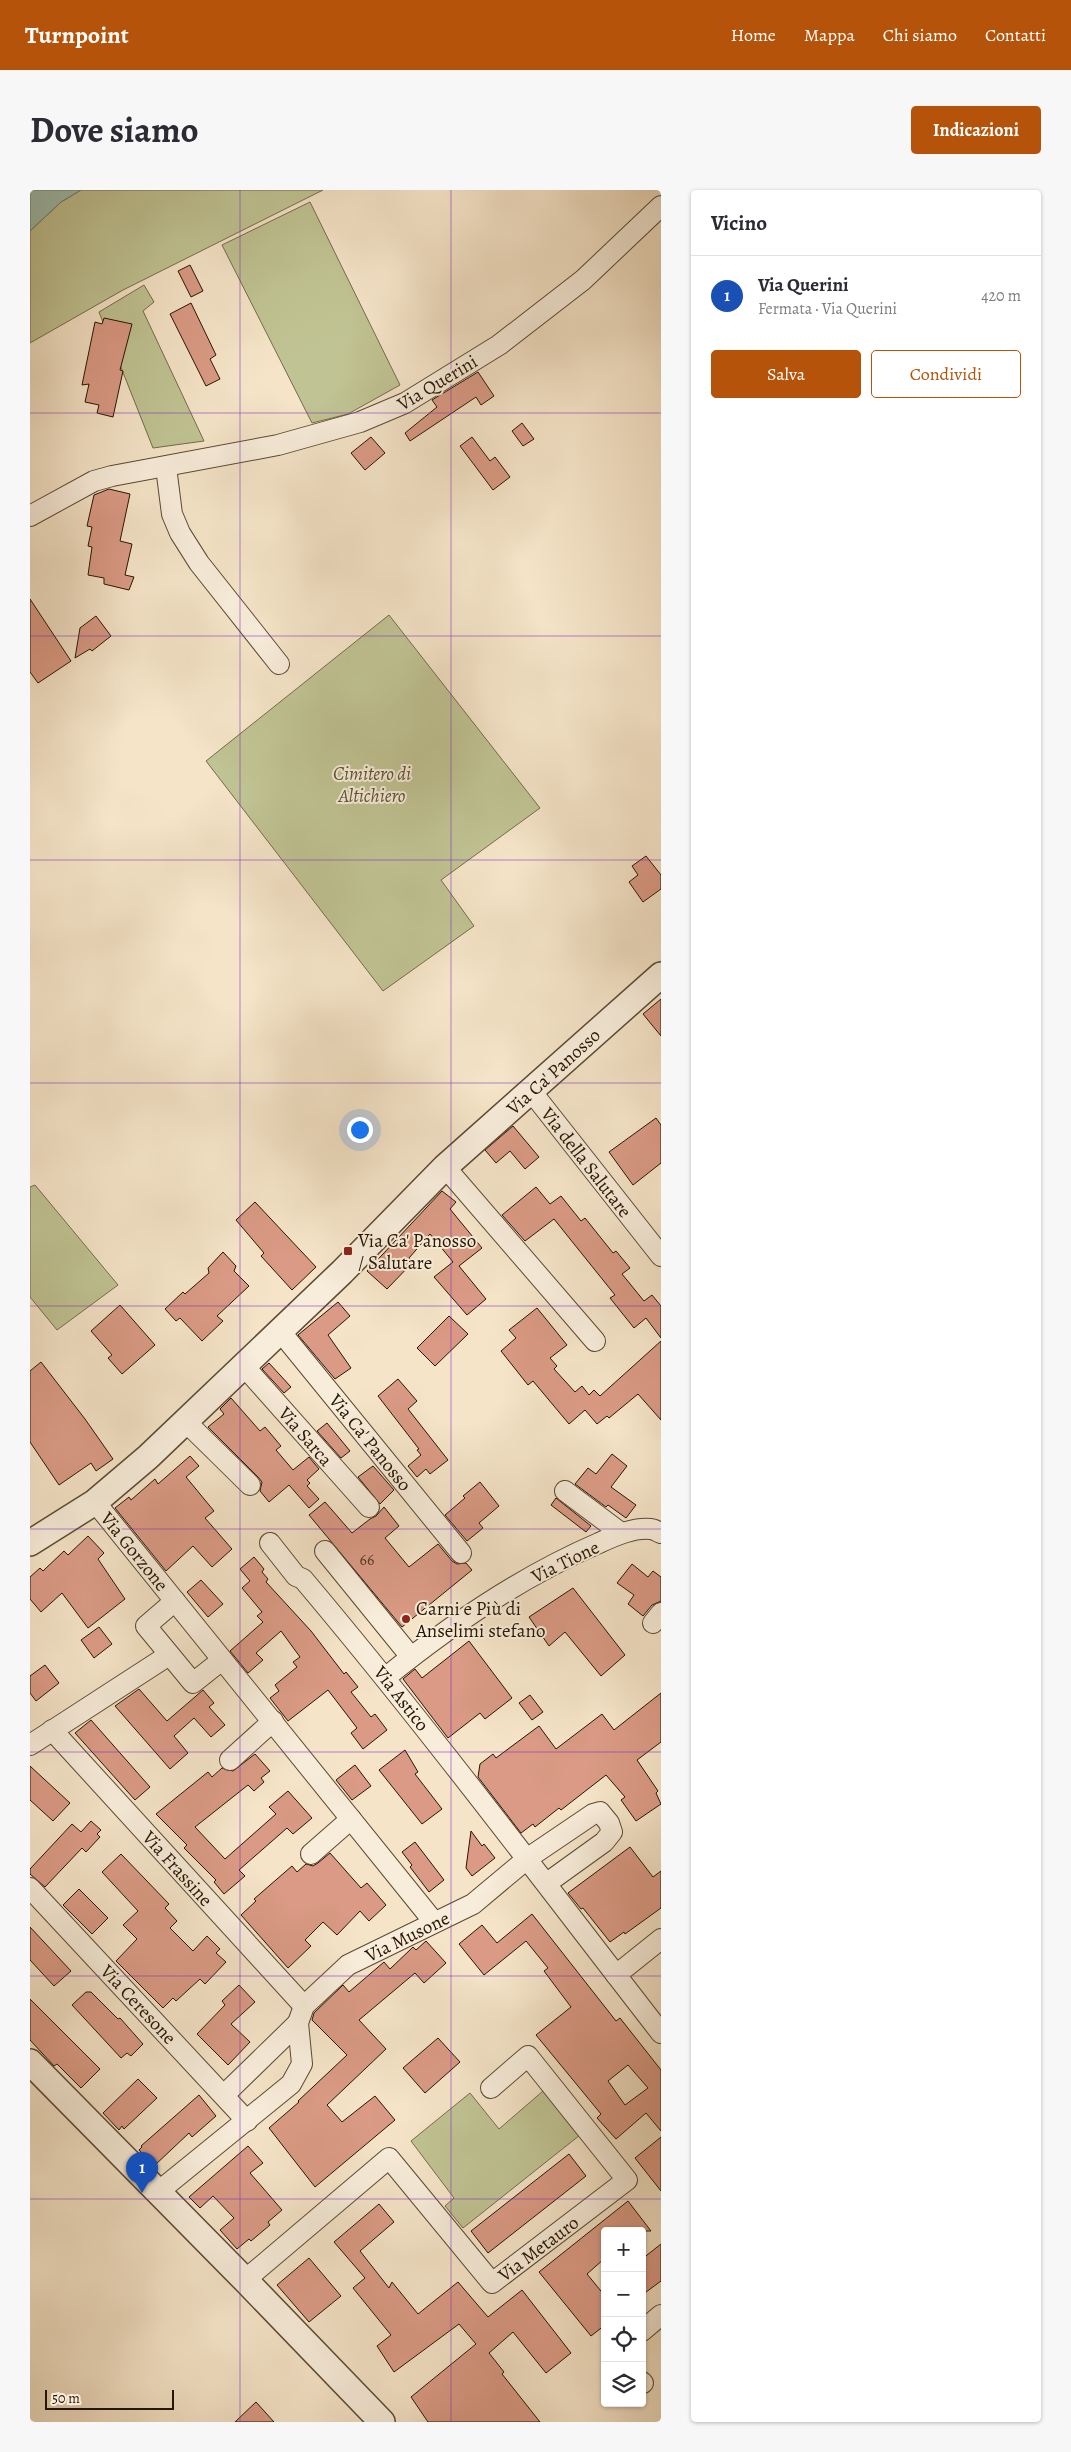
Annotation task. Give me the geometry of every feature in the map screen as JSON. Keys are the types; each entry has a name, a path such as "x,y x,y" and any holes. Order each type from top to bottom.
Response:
{"street":[{"name":"Via Querini","path":"30,516 94,481 128,472 166,467 303,438 360,422 405,403 514,333 583,280 661,206"},
{"path":"166,467 172,514 180,533 199,563 279,664"},
{"name":"Via Ca' Panosso","path":"30,1543 95,1502 148,1458 280,1331 445,1167 661,975"},
{"name":"Via della Salutare","path":"530,1091 661,1256"},
{"path":"445,1167 595,1341"},
{"name":"Via Ca' Panosso","path":"280,1331 461,1553"},
{"name":"Via Sarca","path":"243,1365 369,1507"},
{"path":"185,1421 250,1486"},
{"name":"Via Tione","path":"565,1491 621,1533"},
{"name":"Via Gorzone","path":"95,1502 434,1922"},
{"name":"Via Tione","path":"385,1678 411,1657 499,1595 564,1558 621,1533 651,1529 661,1533"},
{"name":"Via Astico","path":"270,1543 296,1576 303,1579 385,1678 528,1858 661,2033"},
{"path":"325,1551 411,1657"},
{"name":"Via Gorzone","path":"175,1601 146,1626 193,1683 222,1660"},
{"path":"30,1745 169,1654"},
{"path":"230,1760 272,1721"},
{"name":"Via Frassine","path":"52,1730 301,2015"},
{"path":"528,1858 593,1814 600,1812 609,1822 612,1832 604,1842 546,1882"},
{"path":"311,1854 351,1819"},
{"name":"Via Musone","path":"224,2095 348,1965 473,1904 528,1858"},
{"name":"Via Ceresone","path":"30,1888 247,2121"},
{"path":"616,1975 661,1939"},
{"path":"158,2192 292,2084 302,2064 301,2015"},
{"name":"Via Metauro","path":"245,2280 388,2158 492,2283 627,2180 528,2056 491,2088"},
{"path":"30,2062 382,2422"},
{"path":"646,2328 661,2315"}],"green space":[{"path":"81,190 323,190 123,290 30,343 30,231 61,202"},
{"path":"310,202 400,385 348,414 312,423 222,245"},
{"path":"144,285 154,302 143,311 204,441 153,448 99,312"},
{"name":"Cimitero di Altichiero","path":"389,615 540,808 441,880 474,926 383,991 206,761"},
{"path":"35,1185 118,1285 57,1330 30,1297 30,1187"},
{"path":"543,2091 580,2135 463,2228 445,2206 454,2198 411,2141 470,2093 499,2129"}],"shaded area":[{"path":"30,190 81,190 61,202 30,231"}],"building":[{"path":"190,265 203,291 191,297 178,271"},
{"path":"191,303 216,355 210,359 220,379 206,386 170,314"},
{"path":"104,318 132,324 120,370 123,371 113,417 97,413 99,405 85,402 89,384 82,385 95,322 102,324"},
{"path":"478,372 494,396 481,405 476,397 410,441 405,433 437,407 432,400"},
{"path":"522,423 534,439 523,446 512,431"},
{"path":"371,437 385,453 365,470 351,453"},
{"path":"472,437 490,461 495,457 510,477 493,490 460,446"},
{"path":"109,489 130,494 120,541 132,544 125,575 134,577 129,590 104,584 104,578 88,575 92,547 88,546 92,527 87,526 94,495"},
{"path":"30,599 71,661 38,683 30,672"},
{"path":"96,616 111,636 92,651 90,649 75,658 80,628"},
{"path":"646,856 661,875 661,889 643,902 629,882 638,875 632,866"},
{"path":"661,999 661,1036 643,1014"},
{"path":"656,1118 661,1125 661,1163 633,1185 609,1152"},
{"path":"513,1126 539,1157 525,1169 510,1151 496,1163 485,1150"},
{"path":"536,1187 550,1204 561,1196 581,1221 585,1218 613,1253 616,1251 630,1268 622,1274 644,1301 652,1295 661,1306 661,1338 646,1318 634,1328 610,1298 615,1295 554,1219 525,1241 502,1215"},
{"path":"442,1191 456,1202 450,1209 482,1248 459,1266 486,1299 467,1315 434,1277 453,1262 430,1234 409,1258 413,1262 387,1289 367,1271"},
{"path":"255,1202 316,1267 292,1290 261,1256 264,1253 236,1220"},
{"path":"223,1252 236,1266 234,1271 249,1286 217,1316 223,1321 202,1341 180,1318 176,1321 165,1309 183,1292 185,1294 209,1273 208,1268"},
{"path":"338,1302 350,1316 328,1335 351,1368 335,1379 298,1335"},
{"path":"120,1305 155,1345 122,1374 108,1358 112,1355 91,1331"},
{"path":"537,1308 567,1345 550,1358 557,1366 554,1369 575,1392 582,1386 589,1395 594,1390 600,1396 661,1341 661,1420 638,1394 609,1418 607,1416 597,1424 585,1410 569,1424 533,1381 528,1385 501,1351 516,1338 509,1330"},
{"path":"449,1316 468,1334 435,1366 417,1348"},
{"path":"41,1362 113,1459 96,1471 91,1463 59,1485 30,1442 30,1371"},
{"path":"269,1363 291,1387 284,1393 262,1369"},
{"path":"398,1379 417,1401 408,1409 448,1460 430,1474 426,1469 417,1477 408,1466 421,1455 417,1450 419,1449 378,1396"},
{"path":"231,1398 260,1431 265,1427 281,1446 276,1450 293,1470 309,1457 319,1469 307,1480 310,1483 307,1486 319,1499 309,1508 289,1485 269,1502 260,1491 262,1482 258,1477 208,1427 224,1414 220,1409"},
{"path":"327,1423 350,1451 341,1458 317,1431"},
{"path":"612,1454 627,1466 611,1487 636,1505 626,1518 608,1505 606,1507 575,1484 588,1468 596,1474"},
{"path":"190,1456 199,1466 186,1477 214,1511 205,1518 232,1549 212,1567 193,1546 166,1571 115,1508 129,1497 131,1500 155,1479 158,1484"},
{"path":"373,1466 394,1490 380,1504 358,1477"},
{"path":"480,1482 499,1506 479,1523 483,1528 467,1541 445,1515"},
{"path":"556,1498 591,1526 586,1532 551,1505"},
{"path":"325,1502 352,1533 376,1516 384,1507 399,1526 385,1538 409,1567 438,1544 452,1561 457,1564 466,1563 472,1570 402,1627 309,1515"},
{"path":"88,1536 104,1553 98,1559 125,1599 88,1628 62,1593 41,1612 30,1599 30,1577 40,1568 43,1571 64,1551 68,1555"},
{"path":"254,1557 264,1569 262,1572 268,1579 266,1582 311,1631 344,1674 346,1672 358,1687 351,1692 371,1717 375,1714 387,1730 363,1749 351,1733 357,1728 328,1690 288,1721 270,1698 279,1691 275,1685 297,1667 293,1662 300,1657 281,1631 256,1653 263,1660 248,1673 230,1651 263,1622 257,1616 262,1612 242,1588 250,1581 240,1569"},
{"path":"632,1564 648,1577 653,1571 661,1577 661,1601 652,1605 643,1616 628,1604 634,1595 617,1583"},
{"path":"201,1580 223,1604 208,1617 187,1592"},
{"path":"573,1588 625,1655 601,1676 565,1632 549,1646 529,1617"},
{"path":"99,1627 112,1644 94,1658 81,1640"},
{"path":"469,1641 512,1698 485,1719 480,1713 448,1738 403,1679 415,1669 422,1678"},
{"path":"45,1665 59,1683 36,1701 30,1693 30,1676"},
{"path":"139,1689 167,1721 203,1690 214,1703 209,1707 225,1725 211,1737 194,1718 174,1736 188,1753 170,1769 115,1706"},
{"path":"661,1693 661,1742 637,1760 658,1791 656,1793 661,1804 636,1821 621,1800 625,1797 606,1775 561,1810 559,1808 535,1827 533,1824 521,1833 478,1777 480,1764 493,1754 496,1758 539,1726 556,1749 602,1714 614,1730"},
{"path":"530,1695 543,1712 532,1720 519,1703"},
{"path":"91,1720 150,1787 135,1800 75,1733"},
{"path":"405,1750 418,1772 415,1774 442,1809 422,1824 379,1770"},
{"path":"255,1754 270,1771 261,1778 264,1782 254,1791 248,1785 195,1827 225,1859 276,1814 269,1807 288,1791 312,1818 293,1834 287,1828 239,1870 245,1876 224,1894 214,1882 216,1880 184,1848 187,1845 156,1814 208,1772 212,1777 222,1768 233,1771"},
{"path":"355,1765 371,1786 352,1800 336,1780"},
{"path":"30,1766 70,1803 53,1821 30,1800"},
{"path":"91,1821 101,1830 97,1834 100,1837 86,1852 82,1848 45,1887 30,1874 30,1869 72,1824 81,1832"},
{"path":"471,1831 482,1846 484,1844 495,1858 472,1876 466,1868"},
{"path":"415,1842 444,1880 429,1892 410,1867 412,1865 402,1852"},
{"path":"630,1847 653,1877 661,1871 661,1908 625,1934 624,1932 610,1942 583,1908 581,1909 568,1893"},
{"path":"330,1853 361,1888 367,1883 386,1905 369,1921 360,1911 337,1935 323,1922 305,1940 311,1946 288,1968 241,1915 256,1901 254,1899 292,1866 297,1872 306,1864 313,1866"},
{"path":"121,1854 169,1904 165,1908 177,1921 170,1928 193,1951 207,1936 220,1949 216,1953 226,1962 205,1984 200,1979 176,2001 173,1998 163,2008 116,1961 137,1939 123,1925 138,1911 102,1872"},
{"path":"79,1889 108,1918 92,1934 63,1905"},
{"path":"532,1914 616,2021 620,2018 661,2070 661,2131 646,2113 616,2139 597,2118 601,2114 536,2035 571,2007 544,1971 548,1968 526,1941 484,1975 459,1944 482,1925 497,1943","holes":["628,2065 648,2088 625,2105 608,2081"]},
{"path":"30,1927 71,1971 54,1986 30,1960"},
{"path":"426,1941 446,1963 424,1983 415,1973 359,2020 386,2049 327,2105 342,2122 375,2096 395,2120 315,2187 269,2128 299,2102 347,2055 312,2020 314,2013 343,1985 349,1992 384,1962 390,1969 413,1947 416,1950"},
{"path":"239,1985 255,2002 231,2024 250,2042 228,2065 197,2034 225,2005 222,2001"},
{"path":"86,1992 91,1992 118,2019 120,2018 143,2044 131,2056 127,2053 121,2058 72,2005"},
{"path":"30,1999 100,2069 81,2088 57,2064 54,2066 30,2040"},
{"path":"438,2038 460,2062 425,2093 403,2068"},
{"path":"138,2079 157,2098 124,2129 122,2126 119,2130 103,2113"},
{"path":"199,2095 216,2116 192,2137 189,2133 154,2166 139,2150 141,2146"},
{"path":"661,2137 661,2191 635,2158"},
{"path":"248,2146 263,2163 250,2173 282,2210 268,2222 270,2225 251,2241 249,2239 237,2249 220,2230 234,2218 213,2196 200,2208 189,2197"},
{"path":"569,2154 586,2176 488,2253 471,2231"},
{"path":"628,2201 651,2231 646,2231 646,2227 601,2227 601,2262 587,2274 601,2291 601,2328 591,2336 539,2272"},
{"path":"379,2204 394,2222 360,2251 389,2288 392,2282 418,2314 458,2282 488,2317 522,2290 571,2353 546,2373 513,2332 489,2353 504,2372 502,2374 540,2422 428,2422 411,2397 476,2344 459,2324 394,2372 377,2346 391,2335 353,2288 365,2278 334,2242"},
{"path":"661,2244 661,2281 646,2292 646,2272 646,2256"},
{"path":"309,2258 341,2296 309,2322 277,2285"},
{"path":"256,2402 274,2422 235,2422"}],"place":[{"name":"Via Ca' Panosso / Salutare","path":"348,1251"},
{"name":"Carni e Più di Anselimi stefano","path":"406,1619"},
{"name":"Via Querini","path":"142,2193"}]}
